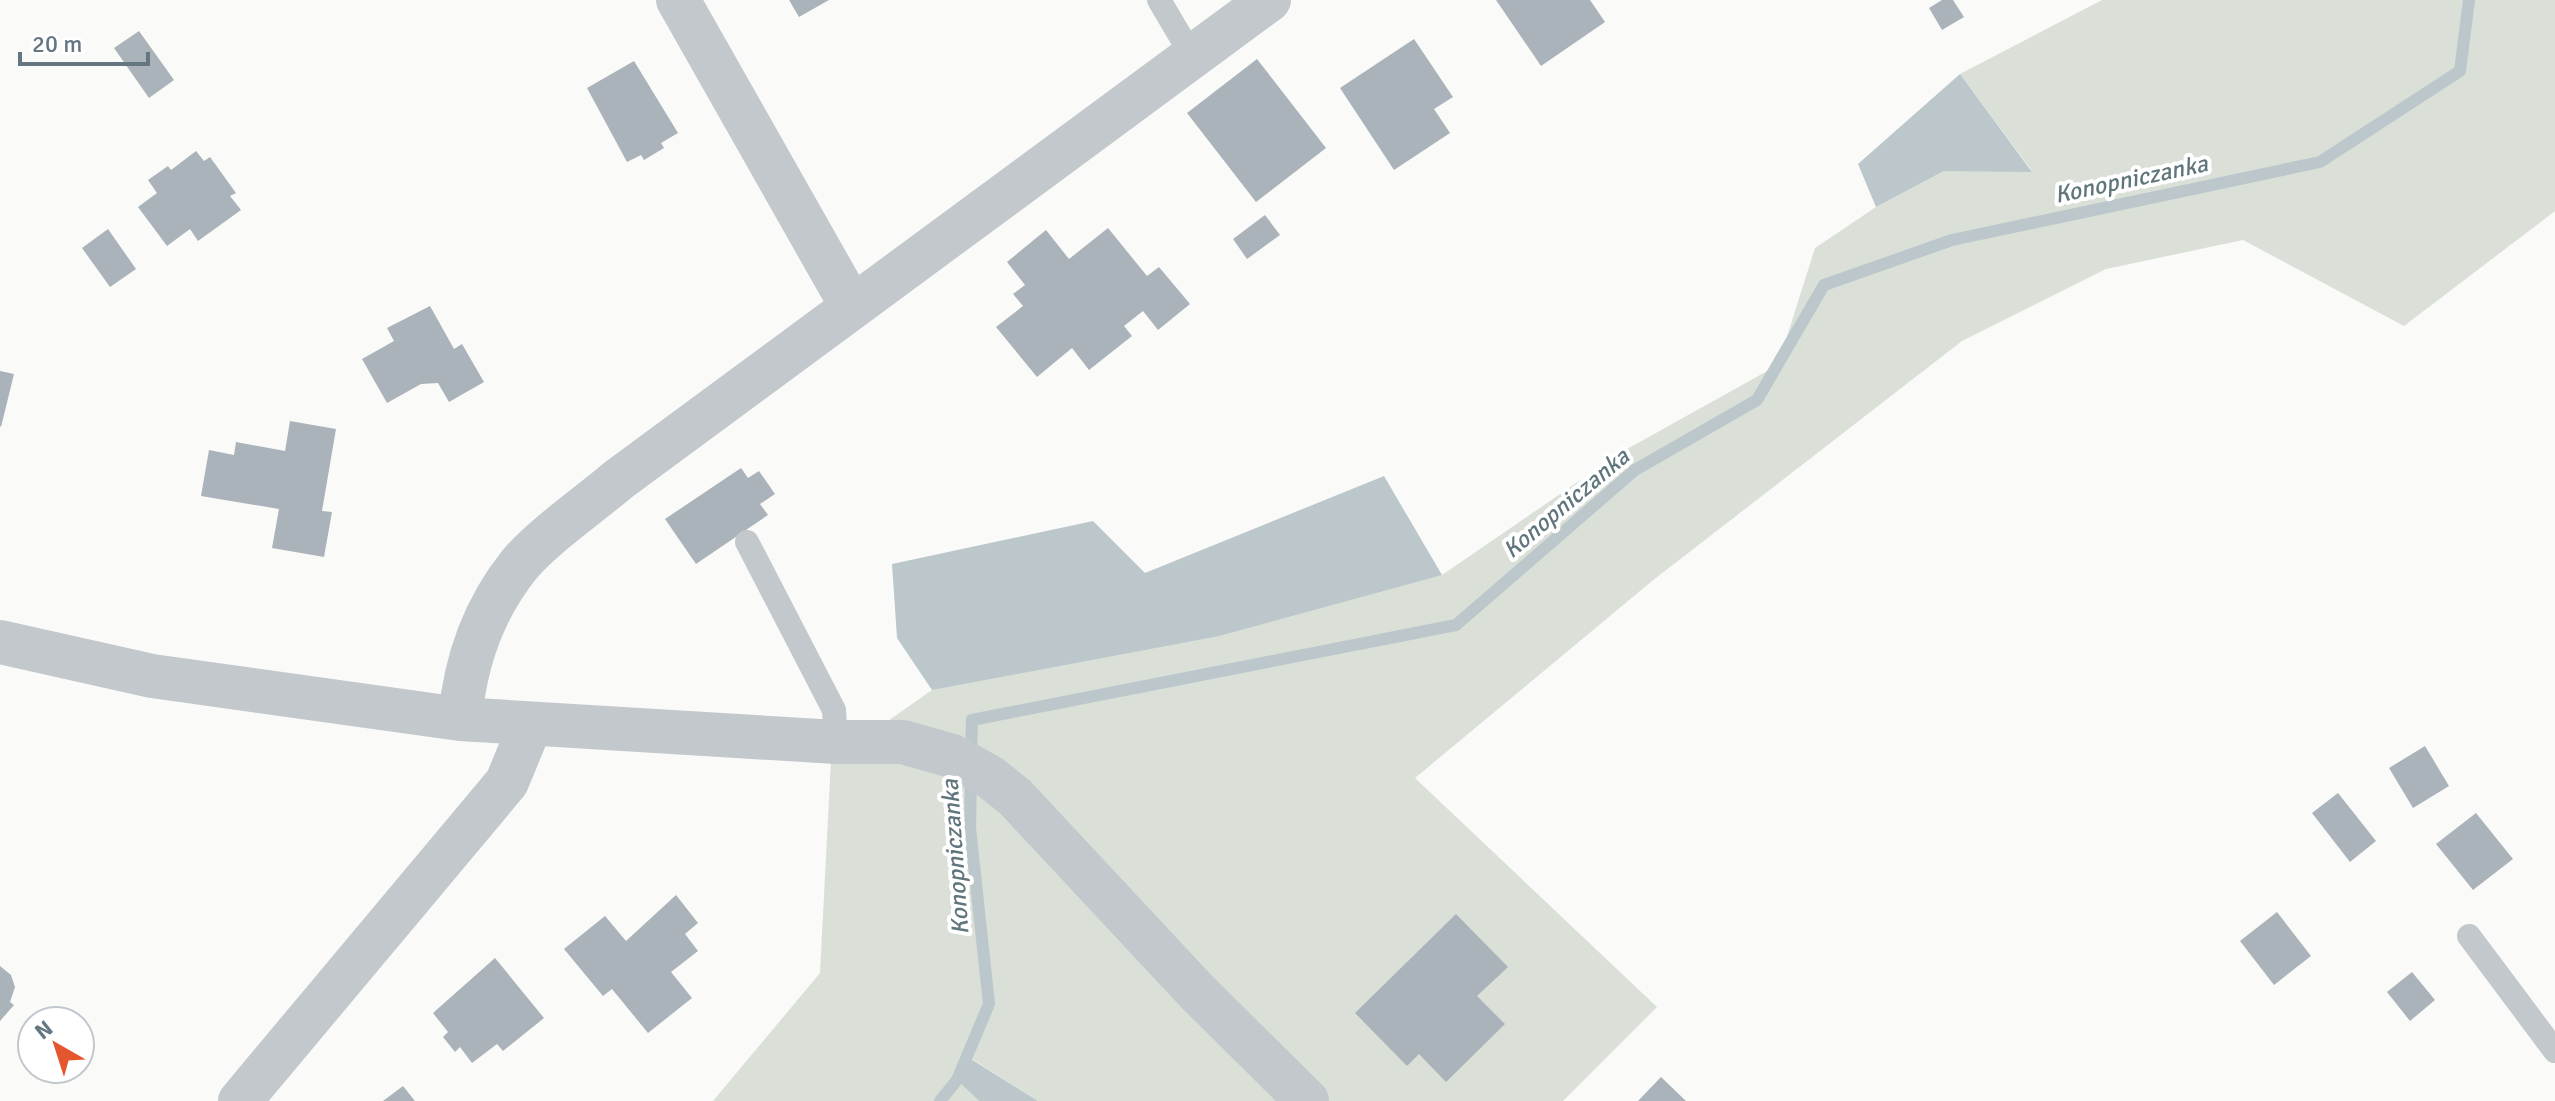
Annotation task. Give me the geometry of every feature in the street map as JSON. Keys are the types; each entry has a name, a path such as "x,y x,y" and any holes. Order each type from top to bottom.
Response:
{"street":[{"path":"678,0 852,307"},
{"path":"460,719 462,694 476,637 520,564 618,480 1269,0"},
{"path":"0,642 152,676 460,719 530,726 836,742 903,742 952,756 990,777 1056,838 1197,992 1307,1101"},
{"path":"240,1101 507,782 530,726"}],"lane":[{"path":"1159,0 1192,56"},
{"path":"747,542 834,710 836,742"},
{"path":"2469,936 2555,1051"}],"shaded area":[{"path":"2102,0 2555,0 2555,211 2404,326 2243,240 2106,269 1962,341 1652,581 1415,778 1657,1007 1563,1101 1038,1101 967,1056 957,1080 979,1101 713,1101 820,973 831,761 932,690 1442,575 1620,453 1778,365 1815,248 1876,207 1944,171 2032,171 1960,74"},
{"path":"1960,74 2032,172 1944,171 1876,207 1858,164"},
{"path":"1384,476 1442,575 1219,636 932,690 897,638 892,564 1093,521 1145,573"},
{"path":"966,1056 1038,1101 979,1101 957,1080"}],"building":[{"path":"789,0 829,0 799,17"},
{"path":"1496,0 1590,0 1605,22 1541,66"},
{"path":"1942,0 1953,0 1964,17 1942,30 1929,8"},
{"path":"139,31 174,80 149,98 114,48"},
{"path":"1414,39 1453,97 1434,109 1450,133 1394,170 1340,88"},
{"path":"1257,59 1326,148 1256,202 1187,113"},
{"path":"634,61 678,133 661,143 664,148 644,160 641,155 627,162 587,88"},
{"path":"196,151 204,161 210,157 236,193 230,196 241,210 198,241 190,229 167,246 138,207 157,193 148,180 168,166 171,170"},
{"path":"1265,215 1280,235 1247,259 1233,239"},
{"path":"1108,228 1147,276 1159,267 1190,304 1158,330 1143,311 1124,326 1132,336 1089,370 1072,348 1037,377 996,327 1023,306 1013,294 1025,285 1007,262 1046,230 1069,259"},
{"path":"108,229 136,269 110,287 82,248"},
{"path":"430,306 454,349 462,344 484,382 449,402 438,383 421,384 387,403 362,359 394,341 387,328"},
{"path":"0,371 14,374 1,427 0,426"},
{"path":"290,421 336,429 322,511 332,512 324,557 272,548 279,509 201,496 209,450 234,455 236,442 285,451"},
{"path":"741,468 748,478 759,471 775,494 760,504 768,515 696,564 665,519"},
{"path":"2425,746 2449,786 2413,808 2389,768"},
{"path":"2338,793 2376,841 2350,862 2312,813"},
{"path":"2476,813 2513,859 2473,890 2436,844"},
{"path":"676,895 698,923 685,934 698,951 671,972 692,998 648,1033 612,989 603,996 564,949 605,916 626,941"},
{"path":"2277,912 2311,956 2274,985 2240,941"},
{"path":"1456,914 1508,967 1477,996 1505,1024 1446,1082 1419,1054 1407,1066 1355,1013"},
{"path":"495,958 544,1018 503,1051 497,1044 472,1063 460,1047 455,1052 443,1037 448,1032 433,1013"},
{"path":"0,966 11,975 15,987 10,1002 14,1005 0,1021"},
{"path":"2412,972 2435,1000 2410,1021 2387,992"},
{"path":"1661,1077 1686,1101 1638,1101"},
{"path":"403,1086 415,1101 383,1101"}],"waterway":[{"name":"Konopniczanka","path":"971,755 972,720 1456,625 1635,470 1757,400 1824,285 1952,240 2320,162 2460,71 2469,0"},
{"name":"Konopniczanka","path":"940,1101 957,1080 989,1004 970,828 971,777"}]}
